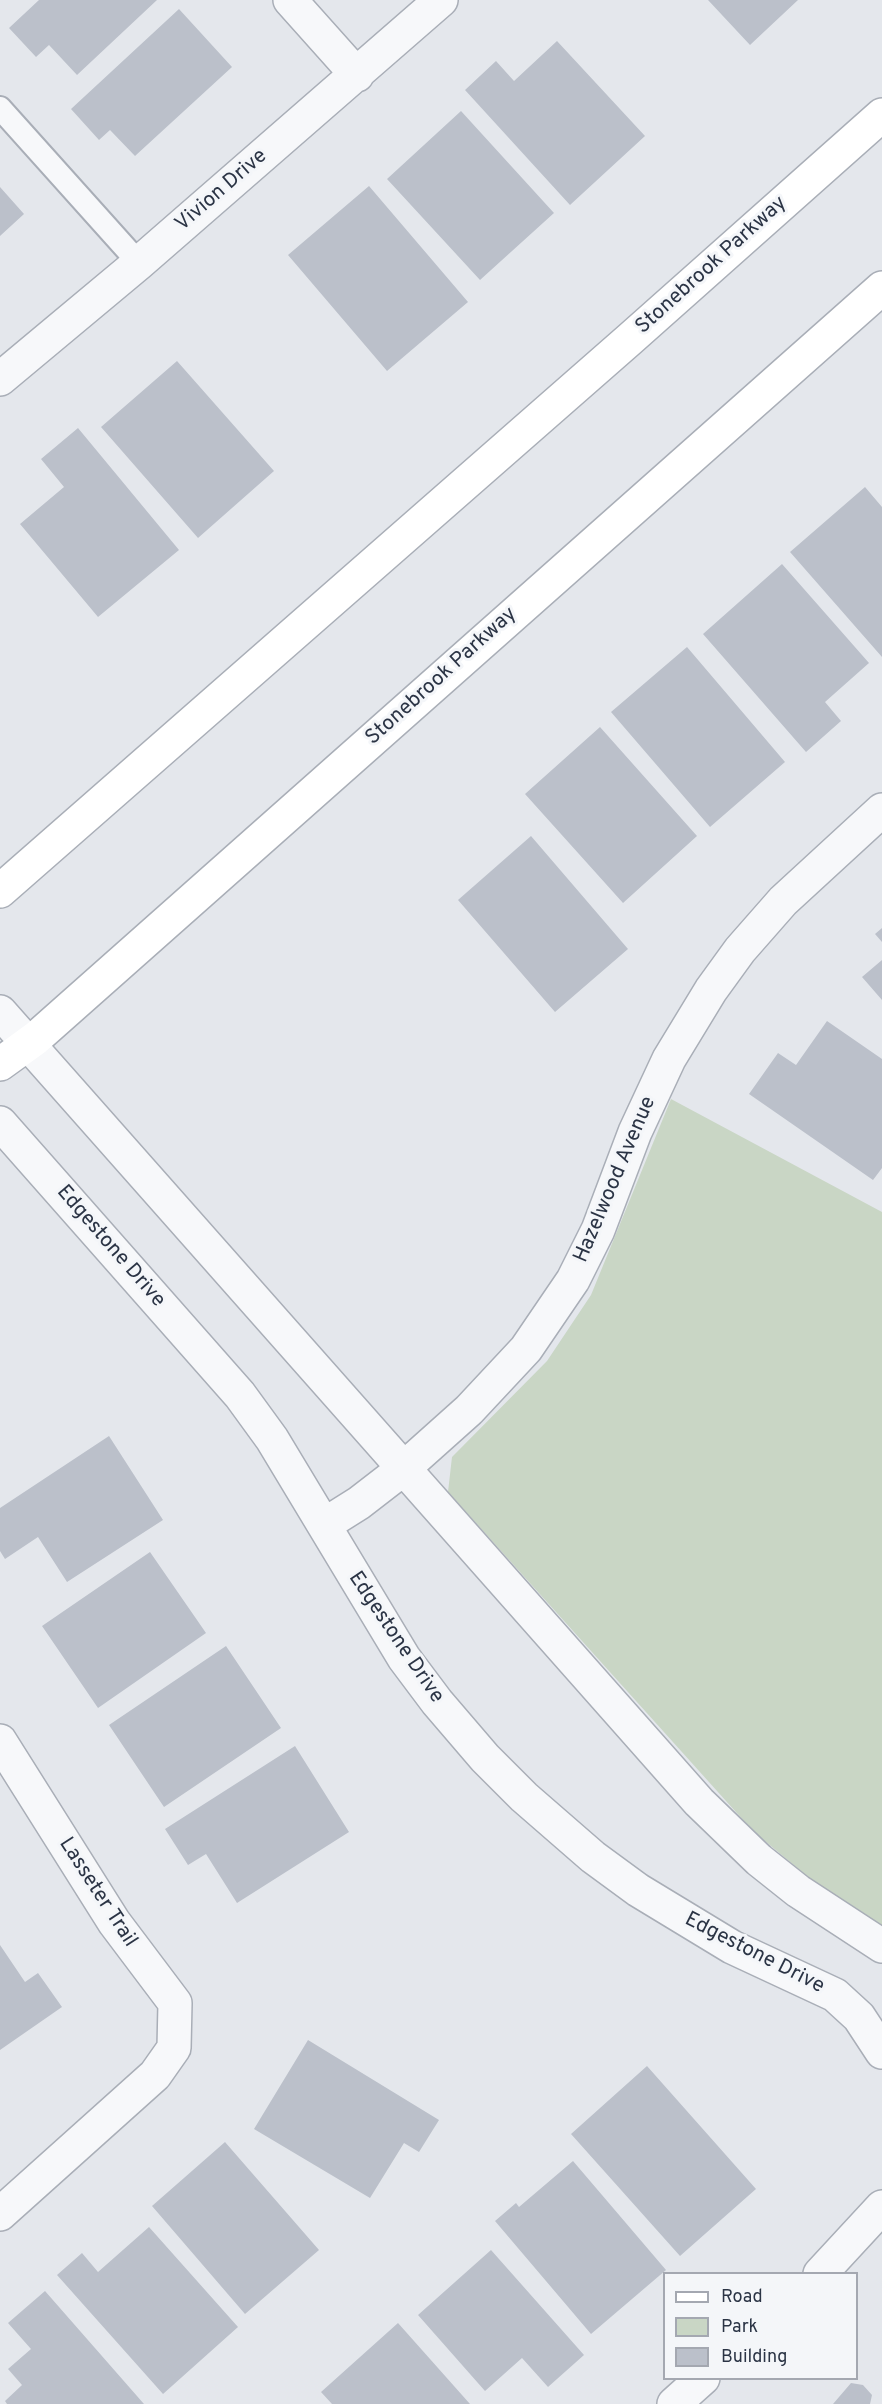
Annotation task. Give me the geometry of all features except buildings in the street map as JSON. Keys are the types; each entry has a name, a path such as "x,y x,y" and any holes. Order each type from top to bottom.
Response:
{"main road":[{"name":"Stonebrook Parkway","path":"0,891 613,355 882,115"},
{"name":"Stonebrook Parkway","path":"0,1064 27,1044 882,288"}],"street":[{"path":"290,0 357,75"},
{"name":"Vivion Drive","path":"0,379 139,263 441,0"},
{"name":"Hazelwood Avenue","path":"324,1525 359,1503 403,1469 499,1381 526,1349 559,1304 598,1230 635,1132 669,1059 717,982 783,901 882,810"},
{"path":"0,1012 722,1826 798,1891 882,1946"},
{"name":"Edgestone Drive","path":"0,1123 240,1395 272,1439 404,1658 460,1730 524,1797 593,1857 653,1900 732,1947 835,1995 859,2017 882,2052"},
{"name":"Lasseter Trail","path":"0,1741 114,1922 175,2003 174,2048 155,2076 0,2214"},
{"path":"822,2272 882,2207"},
{"path":"674,2404 702,2380"}],"lane":[{"path":"0,108 139,263"}],"green space":[{"path":"671,1099 882,1212 882,1934 863,1923 753,1831 448,1492 452,1457 547,1361 591,1295"}]}
